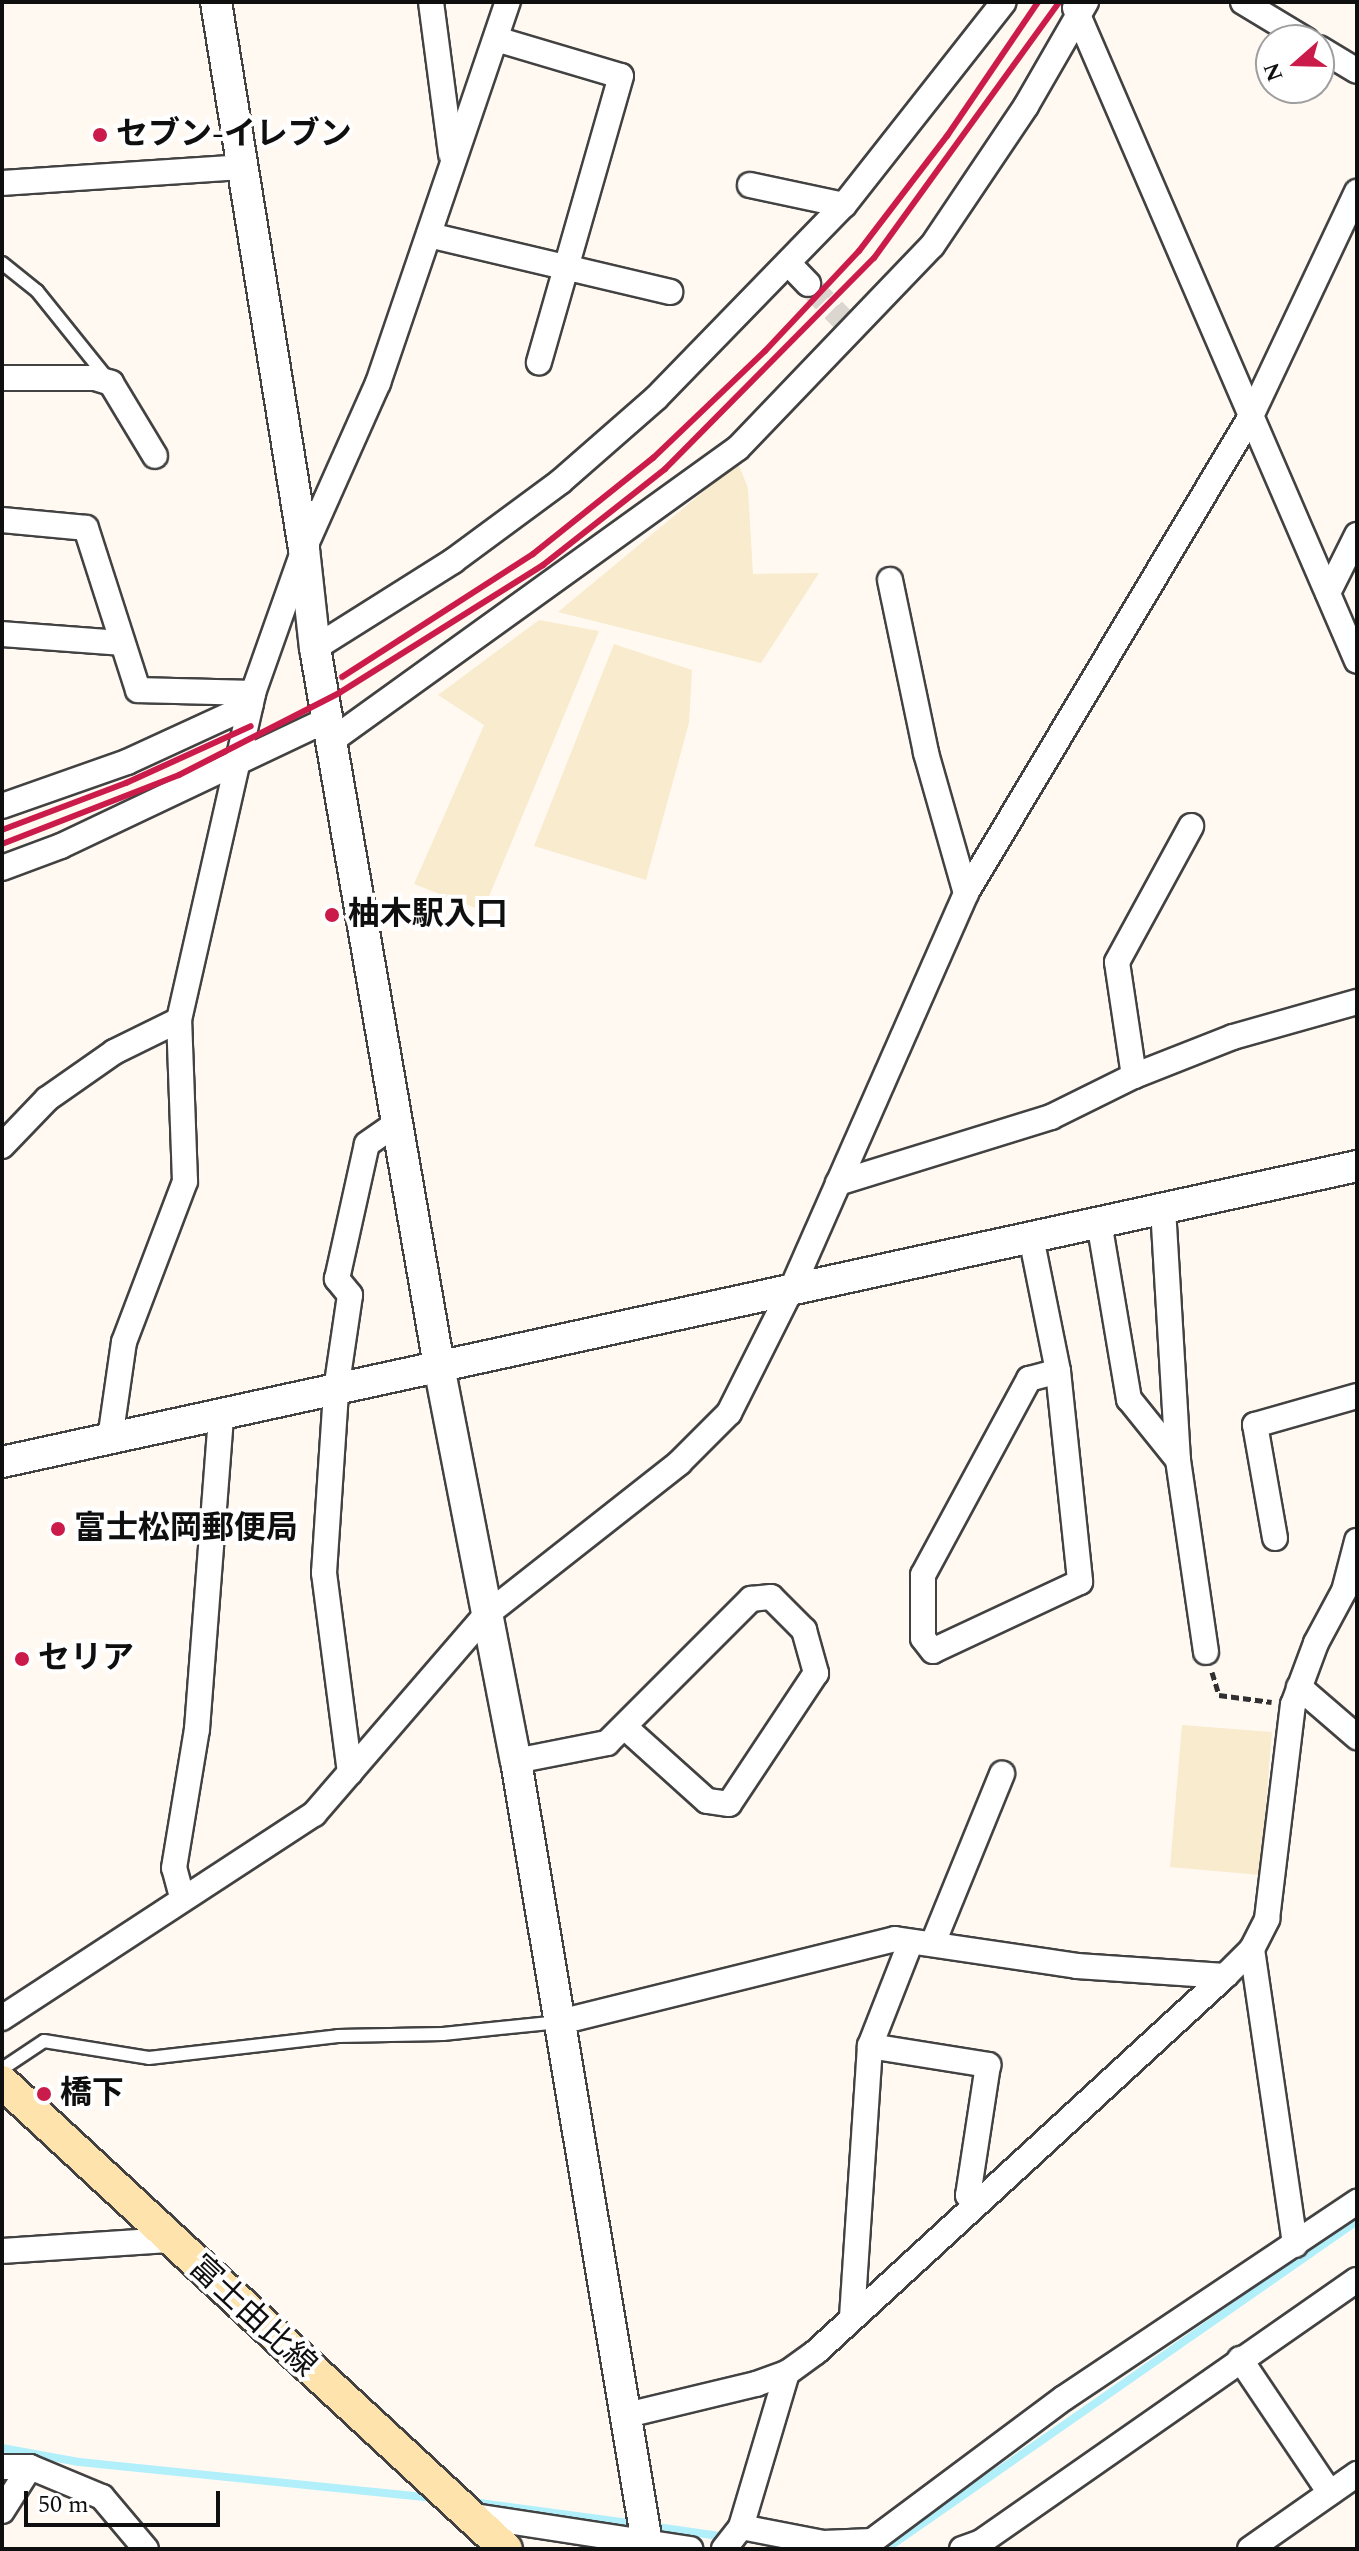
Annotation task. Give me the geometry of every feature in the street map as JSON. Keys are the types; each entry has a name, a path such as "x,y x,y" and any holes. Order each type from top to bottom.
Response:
{"main road":[{"name":"富士由比線","path":"2,2082 168,2240 506,2549"}],"street":[{"path":"216,2 304,549 315,648 439,1366 516,1761 642,2497 647,2543"},
{"path":"431,2 451,157"},
{"path":"110,1439 124,1342 185,1181 179,1020 234,763 252,699 304,549 378,383 429,235 451,157 508,2"},
{"path":"315,648 453,561 560,482 656,398 844,205 1004,2"},
{"path":"1243,2 1279,24"},
{"path":"1079,7 1357,661"},
{"path":"2,868 61,846 234,763 329,730 738,448 932,246 1026,106 1079,7"},
{"path":"496,39 621,76 539,362"},
{"path":"1335,58 1357,71"},
{"path":"2,183 244,167"},
{"path":"750,185 844,205"},
{"path":"2,2018 182,1897 314,1814 486,1615 679,1463 729,1413 792,1288 966,893 1251,416 1357,192"},
{"path":"429,235 565,264 670,292"},
{"path":"788,263 808,284"},
{"path":"2,378 95,378 111,383 155,456"},
{"path":"2,520 86,528 138,690 252,699"},
{"path":"1328,593 1357,535"},
{"path":"890,580 926,753 966,893"},
{"path":"2,634 122,643"},
{"path":"2,806 127,762 252,699"},
{"path":"1134,1076 1117,962 1191,826"},
{"path":"838,1183 1051,1117 1134,1076 1233,1037 1357,1002"},
{"path":"2,1146 70,1083 114,1052 179,1020"},
{"path":"350,1773 324,1573 336,1390 350,1295 337,1279 367,1144 398,1122"},
{"path":"2,1462 1357,1166"},
{"path":"1163,1208 1178,1460 1206,1652"},
{"path":"1099,1222 1129,1399 1178,1460"},
{"path":"1031,1237 1058,1371 1080,1582 933,1651 923,1638 923,1575 1029,1379 1058,1371"},
{"path":"1275,1538 1255,1425 1357,1396"},
{"path":"182,1897 174,1868 197,1729 221,1414"},
{"path":"627,2415 787,2373 852,2317 1252,1949 1267,1919 1296,1696 1350,1594 1357,1541"},
{"path":"516,1761 607,1743 626,1728 751,1599 771,1597 804,1630 816,1673 729,1804 707,1801 626,1728"},
{"path":"1296,1696 1357,1737"},
{"path":"852,2317 870,2046 1002,1774"},
{"path":"560,2022 895,1939 1077,1966 1225,1976"},
{"path":"1252,1949 1295,2245"},
{"path":"870,2046 988,2065 968,2195 976,2203"},
{"path":"741,2527 823,2543 872,2541 1064,2398 1357,2202"},
{"path":"2,2251 168,2240"},
{"path":"962,2549 981,2542 1240,2359 1354,2289"},
{"path":"1240,2359 1330,2493"},
{"path":"724,2549 741,2527 787,2373"},
{"path":"2,2467 30,2467 102,2497 146,2549"},
{"path":"2,2511 30,2467"},
{"path":"1250,2549 1357,2474"},
{"path":"468,2515 690,2549"}],"lane":[{"path":"2,263 37,291 111,383"},
{"path":"2,2069 44,2041 149,2058 338,2036 443,2034 560,2022"}],"path":[{"path":"1206,1652 1219,1695 1296,1696"}],"shaded area":[{"path":"738,463 748,488 753,574 819,573 761,663 558,612"},
{"path":"539,620 599,631 483,911 414,884 484,725 438,695"},
{"path":"614,644 692,670 689,723 646,880 534,846"},
{"path":"1182,1725 1272,1732 1260,1875 1170,1867"}],"waterway":[{"path":"886,2549 1357,2221"},
{"path":"2,2448 79,2462 434,2498"},
{"path":"472,2502 637,2524"},
{"path":"650,2526 719,2536"}],"tunnel":[{"path":"808,284 855,332"}],"railway":[{"path":"342,677 533,554 653,458 765,351 859,251 947,136 1038,2"},
{"path":"2,844 179,775 339,693 543,565 665,469 874,258 1059,2"},
{"path":"2,830 126,783 251,726"}],"place":[{"name":"セブン-イレブン","path":"100,135"},
{"name":"柚木駅入口","path":"332,915"},
{"name":"富士松岡郵便局","path":"58,1529"},
{"name":"セリア","path":"22,1659"},
{"name":"橋下","path":"44,2094"}]}
